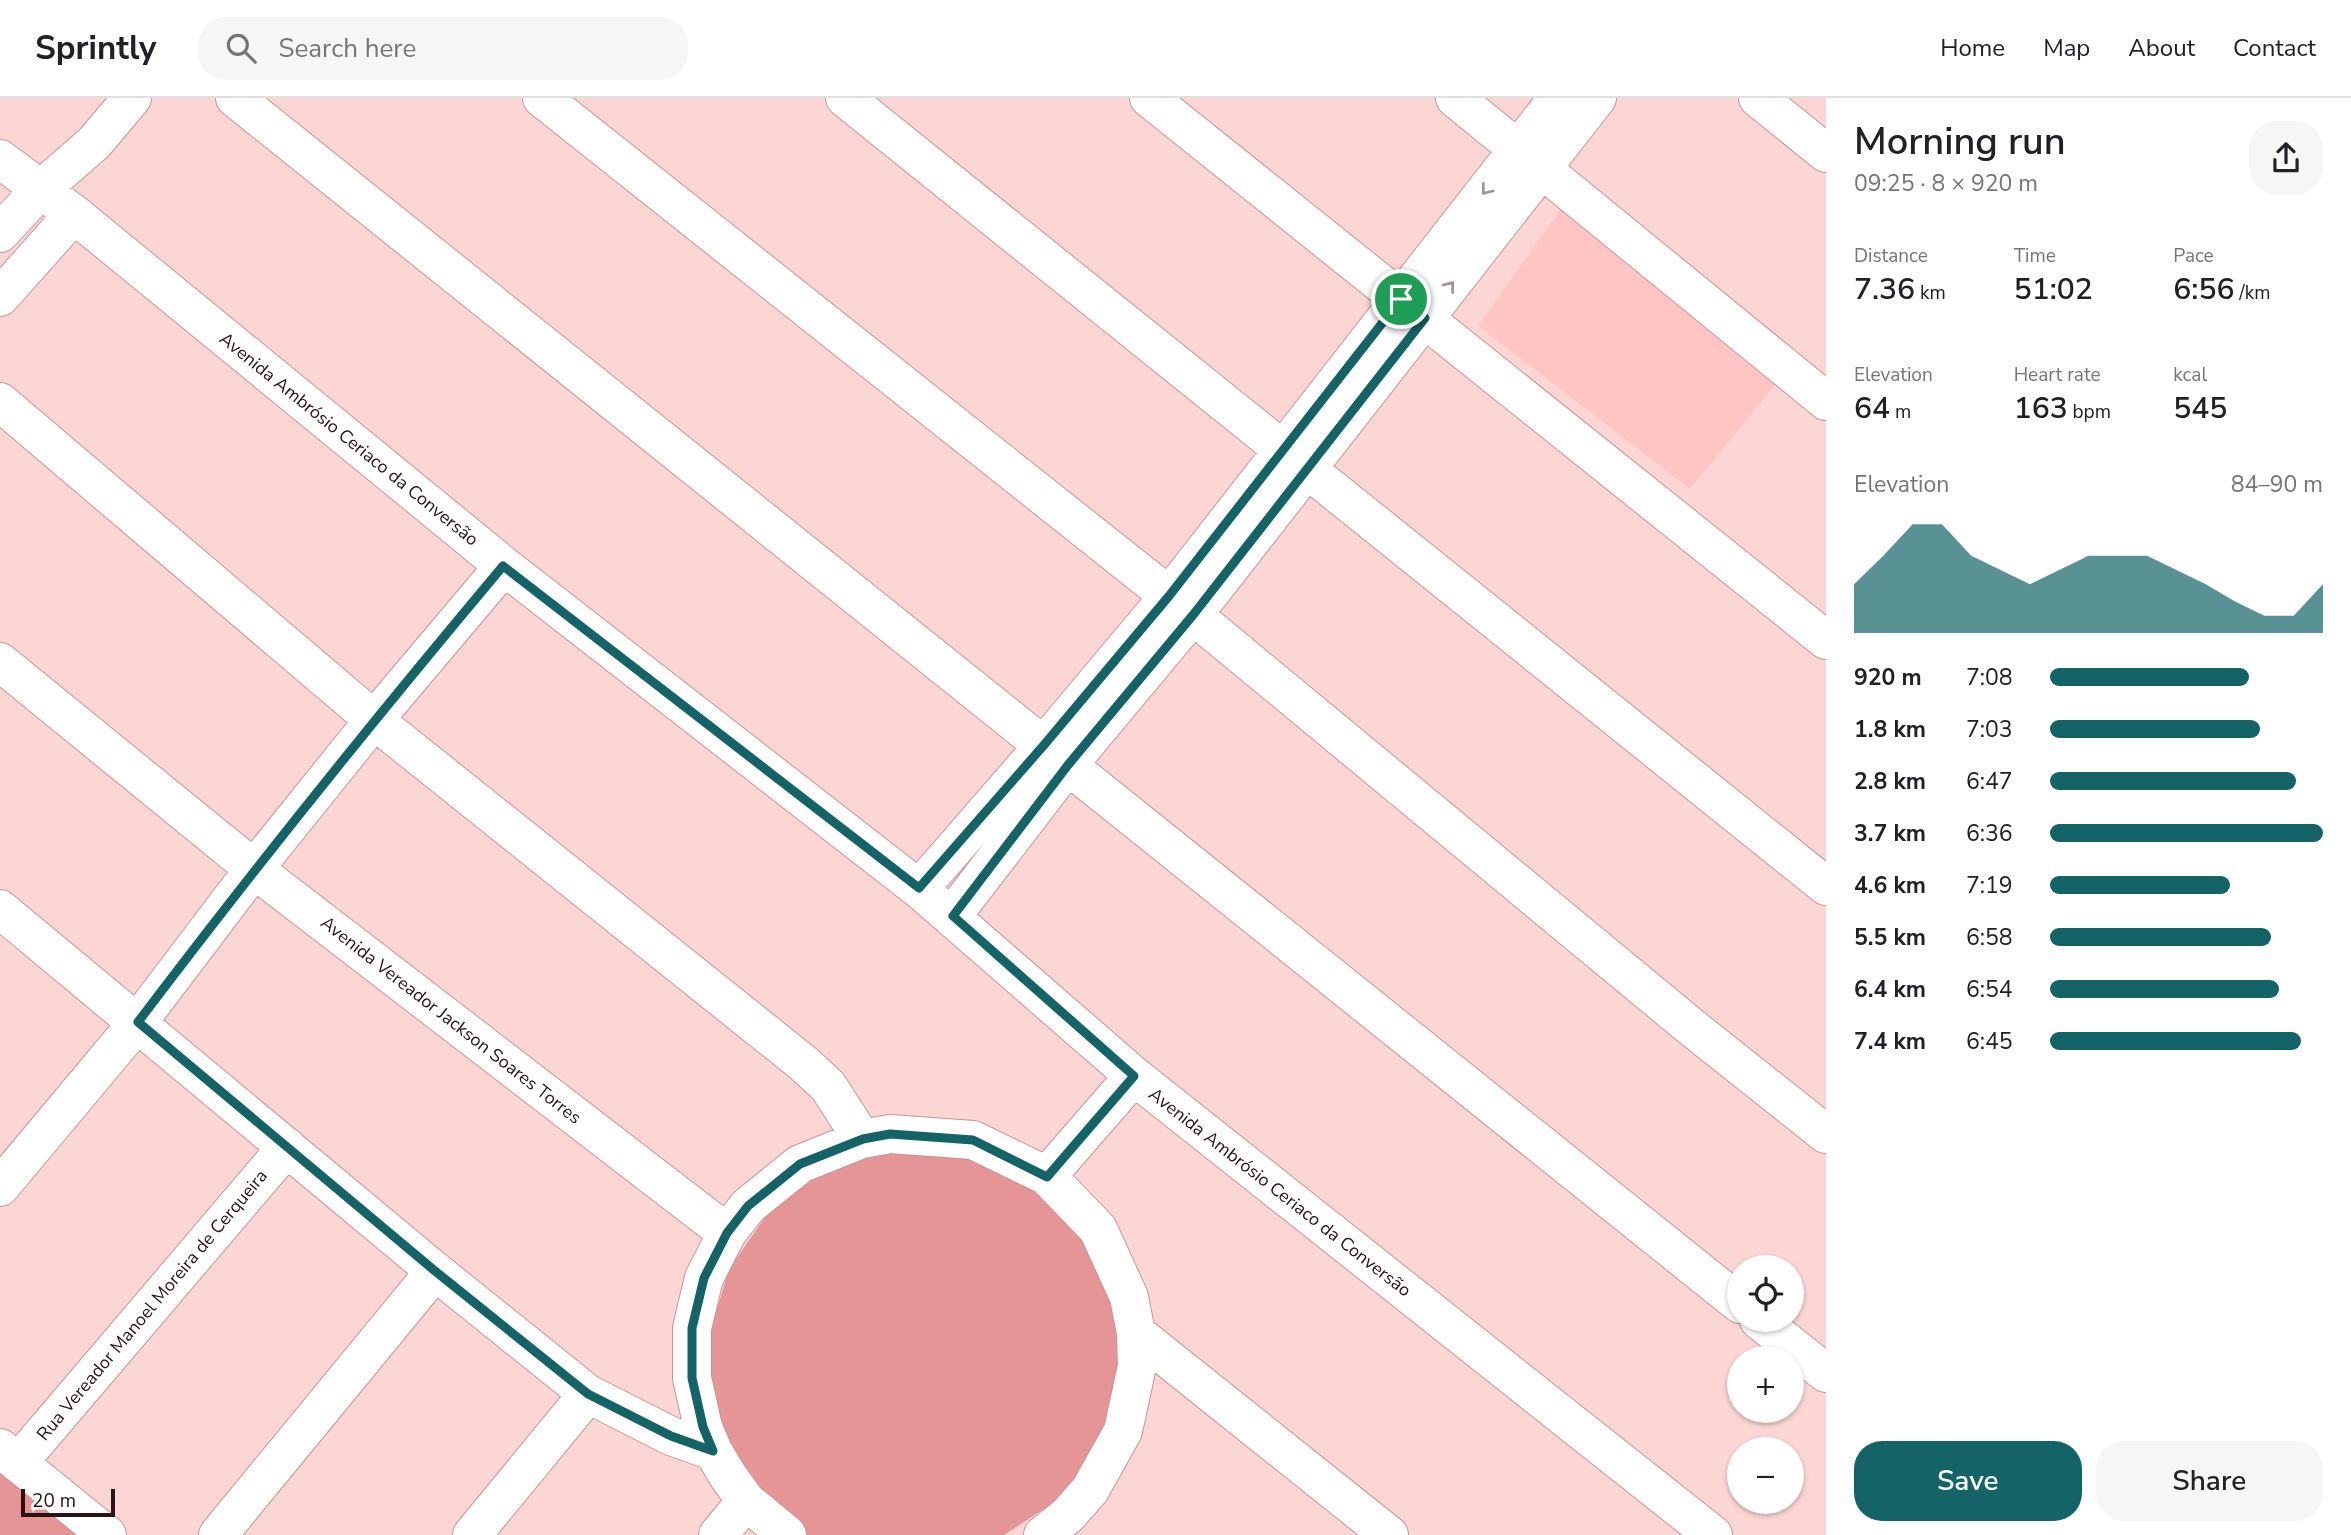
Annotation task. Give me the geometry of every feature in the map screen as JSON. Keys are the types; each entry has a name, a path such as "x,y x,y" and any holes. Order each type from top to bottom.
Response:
{"street":[{"path":"0,233 40,190 94,143 132,98"},
{"path":"235,98 1727,1294"},
{"path":"542,98 1181,605 1690,1026 1826,1134"},
{"path":"845,98 1826,886"},
{"path":"1149,98 1826,640"},
{"path":"1455,98 1826,401"},
{"path":"1530,158 1558,98"},
{"path":"919,888 1056,755 1181,605 1530,158 1597,98"},
{"path":"1758,98 1826,153"},
{"name":"Avenida Ambrósio Ceriaco da Conversão","path":"0,159 74,214 503,566 919,888 1134,1076 1713,1535"},
{"path":"0,297 74,214"},
{"path":"0,402 374,720 803,1063 828,1086 863,1139"},
{"path":"0,1187 138,1022 254,869 503,566"},
{"name":"Avenida Vereador Jackson Soares Torres","path":"0,662 254,869 727,1233"},
{"path":"953,916 1056,755"},
{"path":"0,909 435,1271 588,1394 671,1436 713,1451"},
{"path":"1047,1177 1134,1076"},
{"path":"787,1535 746,1501 713,1451 703,1427 692,1378 692,1328 704,1278 727,1233 748,1206 800,1164 863,1139 890,1134 973,1140 1047,1177 1098,1229 1129,1297 1136,1333 1137,1366 1123,1431 1068,1528"},
{"name":"Rua Vereador Manoel Moreira de Cerqueira","path":"9,1456 287,1147"},
{"path":"218,1535 435,1271"},
{"path":"1774,1332 1826,1373"},
{"path":"1136,1333 1389,1535"},
{"path":"472,1535 588,1394"},
{"path":"9,1456 107,1535"},
{"path":"718,1535 746,1501"}],"shaded area":[{"path":"1569,198 1785,373 1690,489 1478,326"},
{"path":"893,1151 956,1152 1016,1168 1092,1246 1113,1297 1121,1352 1114,1408 1090,1460 1053,1503 1004,1535 802,1535 736,1470 712,1405 709,1336 729,1269 768,1213 832,1165"},
{"path":"0,1467 84,1535 0,1535"}],"route":[{"path":"1401,299 1425,318 1193,615 1068,765 953,916 1134,1076 1047,1177 973,1140 890,1134 863,1139 800,1164 748,1206 727,1233 704,1278 692,1328 692,1378 703,1427 713,1451 671,1436 588,1394 435,1271 138,1022 254,869 503,566 919,888 1169,596 1401,299"}]}
